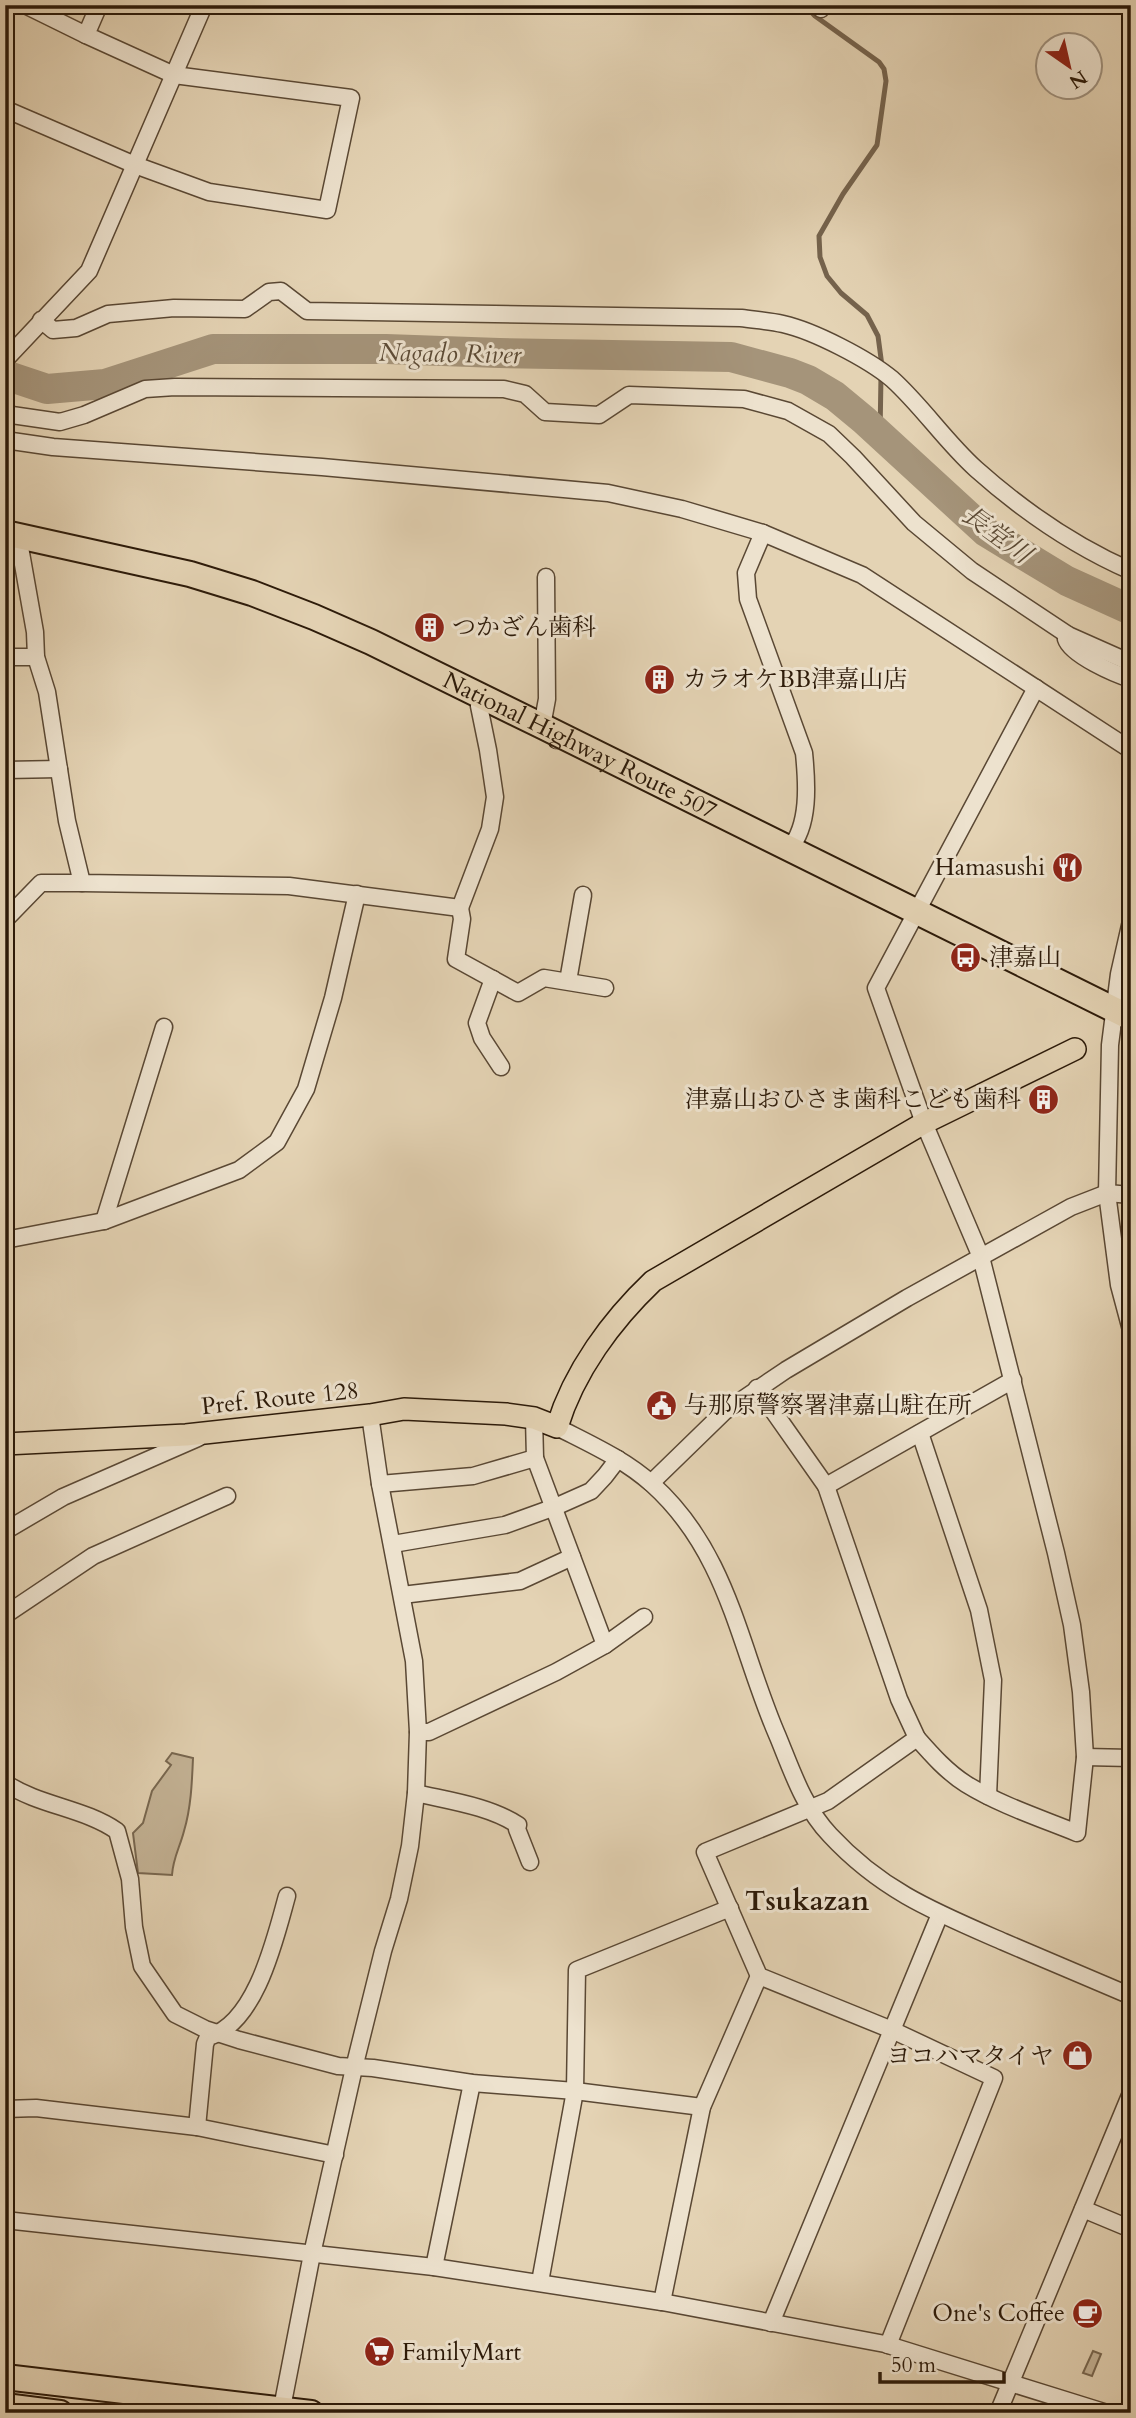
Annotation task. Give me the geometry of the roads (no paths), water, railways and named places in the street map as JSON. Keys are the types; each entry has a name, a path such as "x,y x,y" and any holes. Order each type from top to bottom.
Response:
{"highway":[{"name":"National Highway Route 507","path":"12,534 190,574 253,593 371,642 1122,1014"},
{"path":"5,2377 311,2413"},
{"path":"5,2406 60,2413"}],"main road":[{"path":"557,1427 564,1405 606,1331 653,1281 924,1123 1075,1049"},
{"name":"Pref. Route 128","path":"5,1444 209,1432 404,1409 492,1413 534,1418 557,1427"}],"street":[{"path":"5,109 135,165 209,192 327,209 351,99 174,75 26,5"},
{"path":"86,35 99,5"},
{"path":"5,360 89,271 204,5"},
{"path":"38,323 53,330 76,328 108,314 174,309 245,309 269,292 281,291 307,311 741,318 784,324 811,333 881,372 973,467 1008,496 1089,552 1131,570"},
{"path":"5,414 60,422 84,415 145,388 175,387 505,389 525,394 545,412 599,415 629,395 744,399 788,411 829,434 914,523 972,571 1068,635 1129,670"},
{"path":"5,440 53,447 322,467 608,494 682,509 763,533 862,575 1131,750"},
{"path":"763,533 746,573 748,599 804,753 806,777 804,808 797,839 789,849"},
{"path":"12,534 35,632 36,657 47,692 67,821 82,883"},
{"path":"542,726 547,699 546,577"},
{"path":"5,657 36,657"},
{"path":"757,1388 826,1486 899,1699 918,1738 936,1759 964,1782 988,1796 1077,1833 1085,1757 1081,1692 1072,1625 981,1257 924,1123 876,988 1036,688"},
{"path":"483,697 479,706 495,797 490,829 460,908 462,919 456,959 518,993 544,978 605,988"},
{"path":"5,770 59,769"},
{"path":"5,920 41,883 289,886 460,908"},
{"path":"5,1240 104,1221 239,1170 277,1142 306,1089 333,998 357,894"},
{"path":"568,981 583,895"},
{"path":"1131,921 1122,1014 1110,1055 1107,1192 1119,1285 1131,1330"},
{"path":"493,979 477,1023 482,1038 501,1067"},
{"path":"104,1221 164,1027"},
{"path":"651,1483 724,1412 757,1388 864,1323 1071,1207 1107,1192 1131,1195"},
{"path":"826,1486 1013,1380"},
{"path":"281,2411 312,2254 354,2068 399,1899 410,1846 416,1793 418,1732 414,1661 380,1484 370,1415"},
{"path":"534,1418 535,1458 605,1645"},
{"path":"557,1427 618,1458 651,1483 695,1532 724,1585 772,1726 809,1808 828,1833 860,1865 897,1892 940,1914 1131,1996"},
{"path":"5,1531 63,1497 209,1432"},
{"path":"920,1433 979,1610 993,1680 988,1796"},
{"path":"380,1484 472,1476 535,1458"},
{"path":"393,1544 505,1525 555,1507 591,1491 618,1458"},
{"path":"5,1615 93,1556 227,1496"},
{"path":"402,1595 520,1581 572,1557"},
{"path":"418,1732 429,1732 556,1672 605,1645 644,1617"},
{"path":"888,2345 994,2078 892,2030 759,1976 705,1852 828,1801 918,1738"},
{"path":"1085,1757 1131,1758"},
{"path":"5,1783 17,1791 105,1823 117,1831 130,1879 142,1966 175,2014 219,2034 338,2066 702,2107"},
{"path":"416,1793 486,1810 518,1825 517,1829 530,1862"},
{"path":"197,2127 205,2044 208,2037 219,2034 236,2019 254,1993 273,1946 287,1896"},
{"path":"540,2282 575,2091 577,1970 730,1908"},
{"path":"771,2323 940,1914"},
{"path":"662,2302 702,2107 759,1976"},
{"path":"435,2267 472,2083"},
{"path":"998,2413 1131,2093"},
{"path":"5,2109 36,2108 197,2127 335,2155"},
{"path":"1083,2209 1131,2230"},
{"path":"5,2220 435,2267 662,2302 888,2345 1107,2413"}],"waterway":[{"path":"805,5 815,16 879,62 884,69 886,81 877,145 843,194 819,236 820,257 827,276 841,293 867,315 878,336 882,366"},
{"name":"Nagado River","path":"5,375 47,389 105,384 213,349 386,349 731,357 790,373 835,396 986,532 1067,581 1131,610"},
{"path":"880,435 881,376"}],"place":[{"name":"つかざん歯科","path":"429,627"},
{"name":"カラオケBB津嘉山店","path":"660,679"},
{"name":"Hamasushi","path":"1068,867"},
{"name":"津嘉山","path":"966,957"},
{"name":"津嘉山おひさま歯科こども歯科","path":"1044,1099"},
{"name":"与那原警察署津嘉山駐在所","path":"661,1405"},
{"name":"ヨコハマタイヤ","path":"1077,2056"},
{"name":"One's Coffee","path":"1088,2313"},
{"name":"FamilyMart","path":"379,2352"}],"district":[{"name":"Tsukazan","path":"807,1900"}],"water label":[{"name":"長堂川","path":"997,534"}]}
